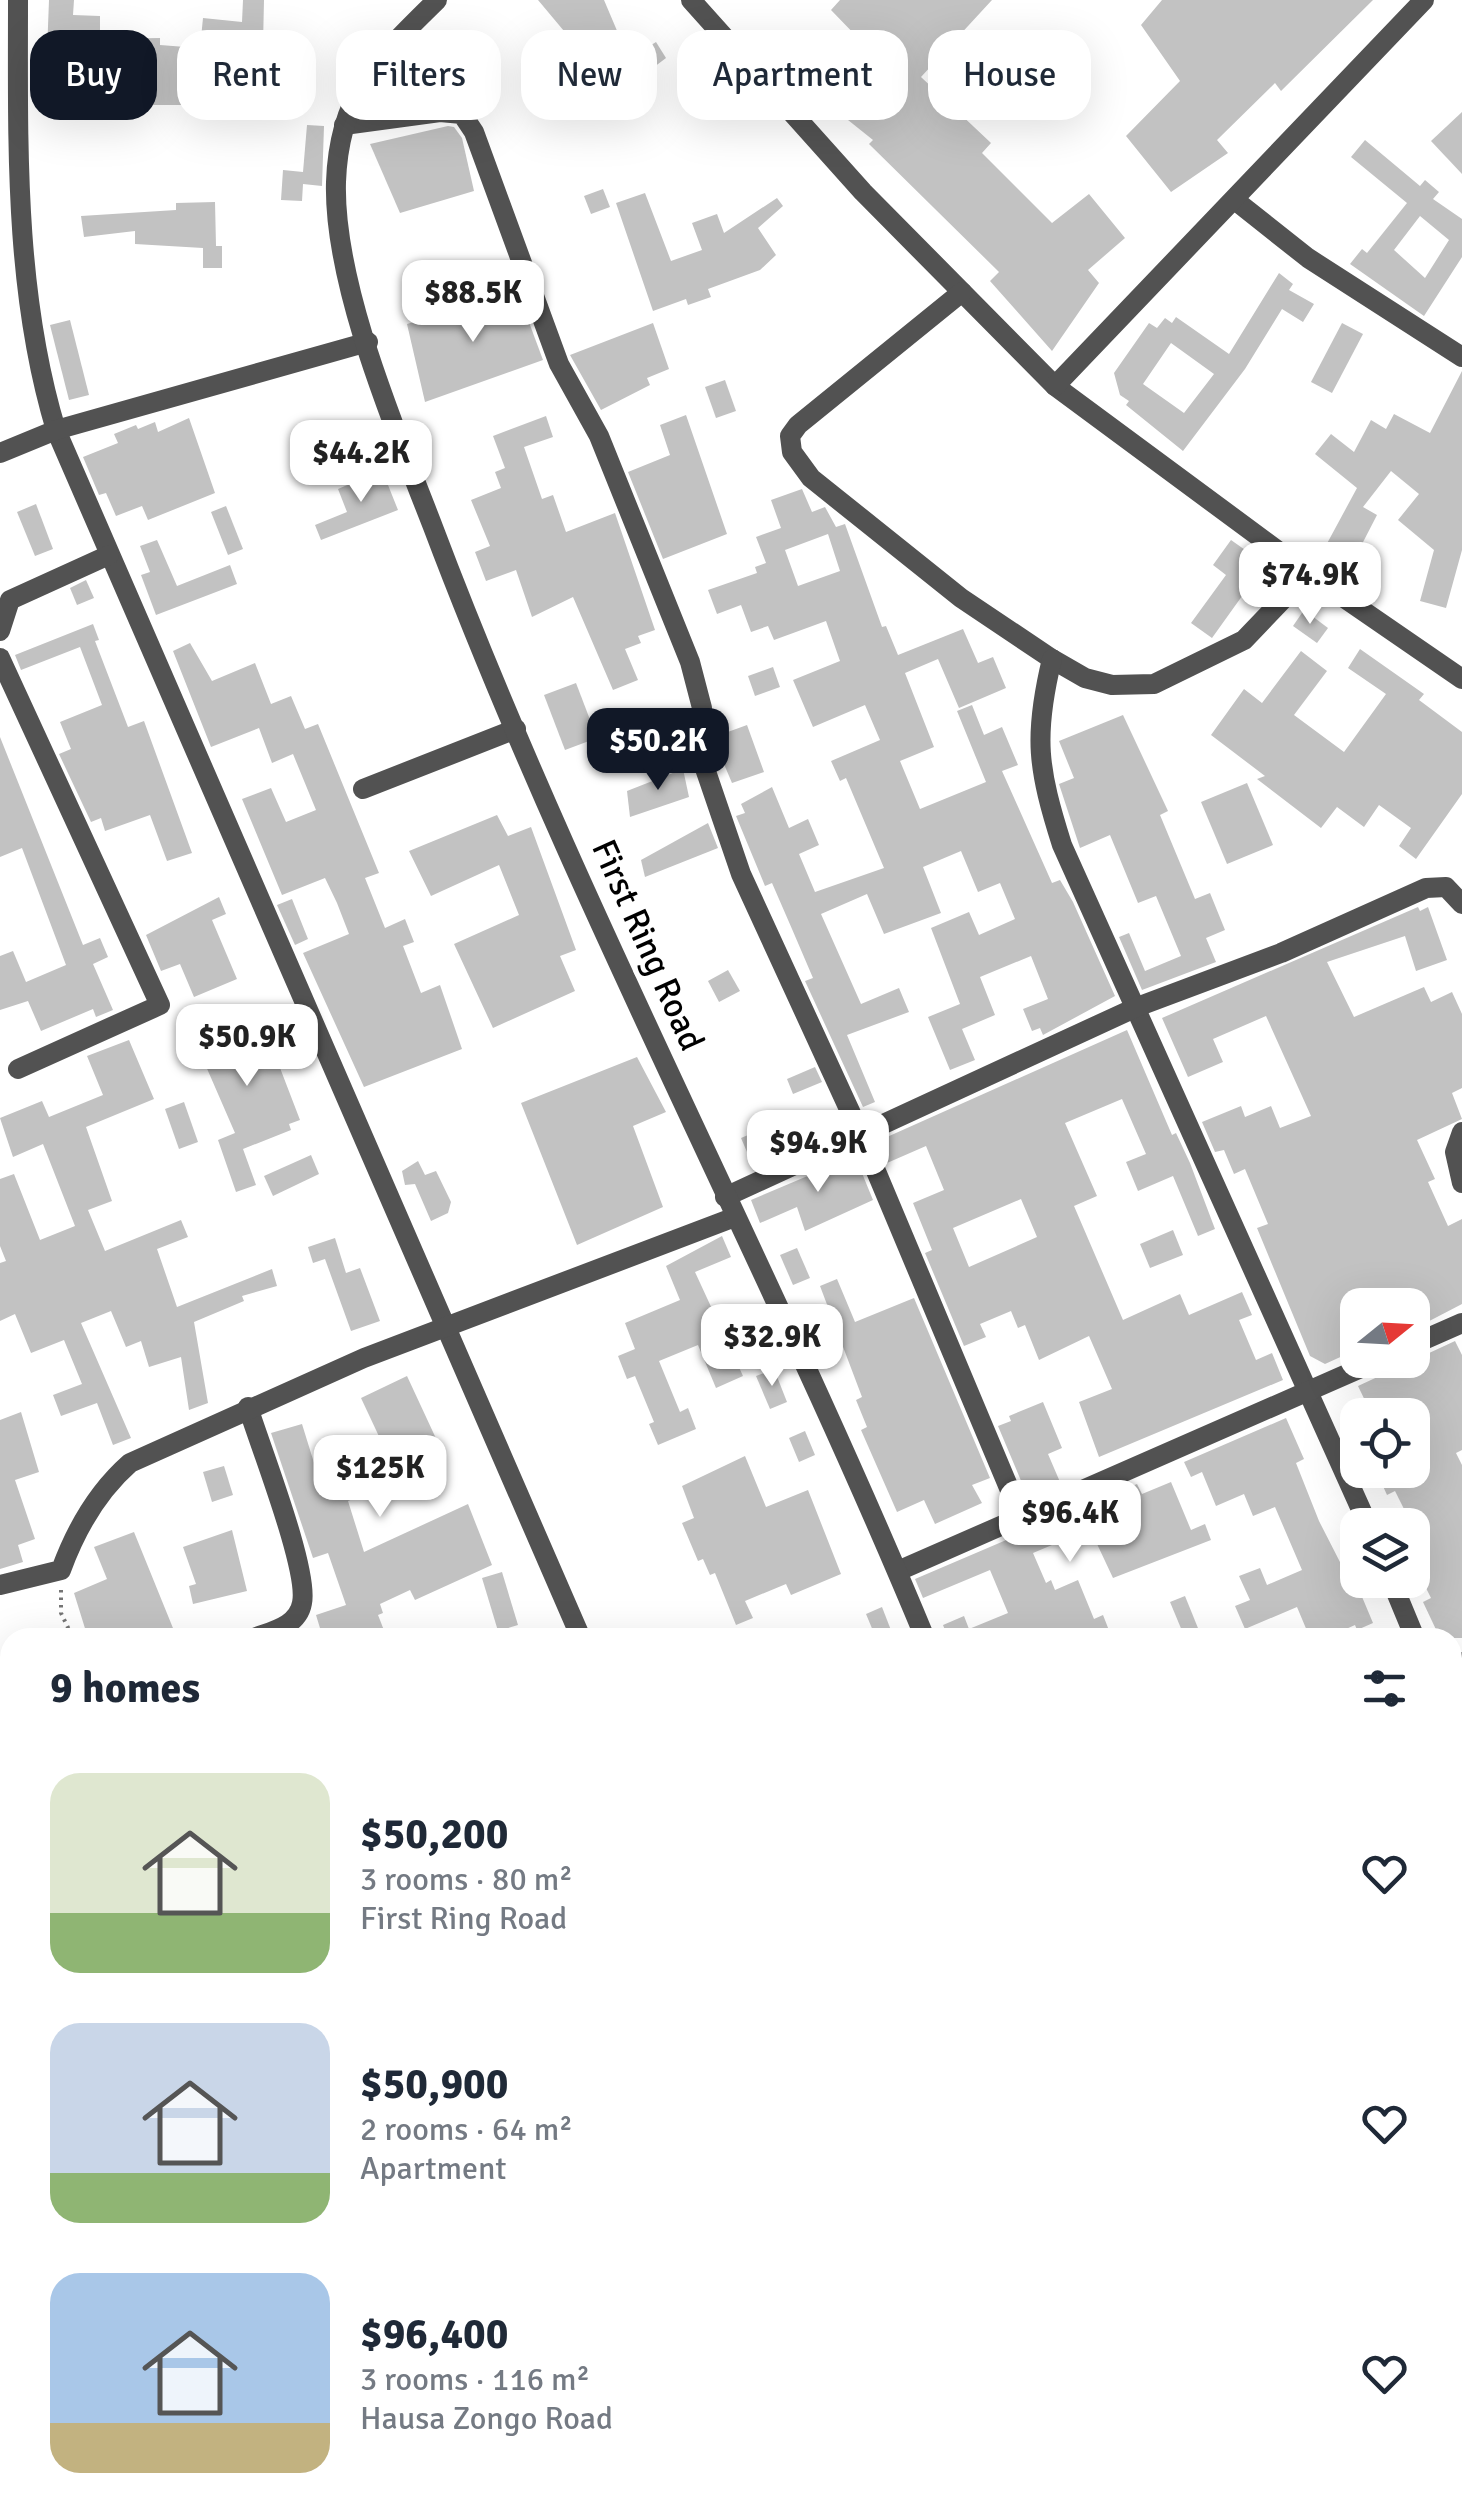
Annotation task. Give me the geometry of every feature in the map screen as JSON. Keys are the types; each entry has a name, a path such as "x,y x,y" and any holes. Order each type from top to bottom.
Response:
{"street":[{"path":"18,0 23,270 38,373 56,430 576,1628"},
{"name":"First Ring Road","path":"437,0 370,66 344,126 336,186 340,230 368,342 464,610 922,1628"},
{"path":"691,0 863,192 1055,386 1308,573 1462,679"},
{"path":"1055,386 1424,0"},
{"path":"344,126 451,113 462,114 474,132 558,364 599,436 690,662 702,708 700,751 742,874 860,1134 1022,1519"},
{"path":"1236,201 1308,258 1462,357"},
{"path":"962,292 798,425 790,436 792,452 811,478 961,598 1052,659 1085,678 1112,685 1154,684 1244,640 1308,573"},
{"path":"0,454 56,430 368,342"},
{"path":"0,632 10,600 110,554"},
{"path":"0,658 160,1005 18,1068"},
{"path":"1052,659 1040,710 1038,747 1046,793 1062,845 1311,1390 1361,1508"},
{"path":"363,789 516,729"},
{"path":"726,1197 1137,1008 1280,953 1426,888 1446,887 1462,904"},
{"path":"1462,1132 1455,1152 1462,1183"},
{"path":"0,1586 61,1570 73,1538 99,1496 130,1464 248,1407 443,1327 735,1217"},
{"path":"1430,1337 1462,1323"},
{"path":"898,1571 1340,1377"},
{"path":"248,1407 299,1569 302,1604 289,1625 281,1628"},
{"path":"1399,1598 1411,1628"}],"path":[{"path":"61,1570 61,1613 68,1628"}],"building":[{"path":"49,0 74,0 73,15 100,16 100,30 48,30"},
{"path":"243,0 264,0 263,30 202,30 203,18 242,22"},
{"path":"538,0 604,0 617,30 563,30"},
{"path":"840,0 992,0 964,30 928,30 928,69 921,77 928,84 928,120 967,120 991,143 982,153 1052,223 1089,194 1125,238 1088,270 1099,283 1052,351 990,281 999,272 869,144 873,140 848,120 908,120 908,30 850,30 831,10"},
{"path":"1162,0 1373,0 1281,91 1275,83 1217,140 1228,153 1171,192 1126,136 1180,81 1141,25"},
{"path":"157,38 160,45 177,46 177,105 157,105"},
{"path":"657,44 666,58 657,65"},
{"path":"1462,112 1462,174 1431,141"},
{"path":"307,125 324,126 322,186 303,184 302,201 281,200 283,170 303,172"},
{"path":"454,127 462,138 474,191 400,213 370,144"},
{"path":"1365,140 1420,186 1425,180 1439,192 1433,199 1462,219 1462,257 1424,316 1350,264 1362,249 1367,253 1407,203 1351,157","holes":["1420,216 1449,240 1425,278 1394,250"]},
{"path":"603,189 610,207 591,214 584,196"},
{"path":"645,193 671,261 702,250 692,223 717,214 724,233 777,198 783,206 758,228 776,255 760,270 708,289 711,297 688,305 686,299 653,311 616,203"},
{"path":"215,202 216,246 222,246 222,268 203,268 203,248 135,244 135,231 84,237 81,216 176,210 176,203"},
{"path":"1279,273 1293,284 1289,290 1314,304 1303,322 1282,309 1245,369 1183,451 1126,405 1129,401 1120,395 1114,373 1149,323 1157,328 1165,318 1172,323 1176,317 1229,354","holes":["1171,343 1214,374 1184,413 1143,384"]},
{"path":"517,290 543,360 425,402 407,324"},
{"path":"70,320 89,395 69,400 50,325"},
{"path":"653,323 669,369 647,378 650,385 601,410 570,355"},
{"path":"1342,323 1363,334 1332,393 1311,382"},
{"path":"1462,371 1462,550 1446,608 1420,601 1434,550 1398,520 1419,494 1391,471 1363,507 1377,515 1345,577 1317,562 1357,488 1315,454 1331,434 1354,452 1371,420 1386,429 1394,414 1430,433"},
{"path":"725,380 736,411 716,418 705,387"},
{"path":"686,415 727,534 663,559 628,472 670,455 660,425"},
{"path":"546,416 553,437 524,447 542,499 553,495 566,532 615,513 655,630 638,636 641,643 625,649 638,680 613,690 573,597 532,617 516,570 486,581 475,552 490,546 471,500 501,488 495,472 505,468 493,436"},
{"path":"189,418 215,493 148,520 142,506 116,516 106,493 99,495 83,457 118,443 114,434 136,425 138,429 155,422 158,432"},
{"path":"382,470 398,510 321,540 315,525 347,512 338,489"},
{"path":"802,489 812,512 825,507 836,527 845,524 882,627 886,626 898,655 963,629 978,663 993,657 1006,688 959,708 938,659 905,673 934,747 900,761 920,809 986,782 957,711 972,705 984,735 1002,727 1018,765 1002,771 1052,883 1060,880 1073,902 1115,996 1043,1035 1040,1028 1032,1031 1023,1009 1048,999 1031,956 980,977 995,1015 962,1029 975,1060 950,1070 928,1017 960,1004 931,928 969,912 979,935 1015,919 1000,883 978,892 961,851 923,867 941,913 884,934 867,894 821,914 861,1004 899,988 909,1012 847,1035 875,1102 863,1107 805,981 813,978 772,883 765,886 736,816 745,813 741,804 772,787 789,828 808,819 819,845 799,854 815,892 884,868 846,778 840,781 831,761 880,740 865,705 813,727 793,680 840,661 826,621 774,640 768,626 751,632 741,605 717,614 708,590 757,573 755,567 766,563 756,537 781,528 771,500","holes":["828,534 840,571 798,586 785,550"]},
{"path":"36,504 53,549 35,556 17,512"},
{"path":"226,506 243,549 228,555 211,512"},
{"path":"157,540 177,586 230,565 237,584 156,615 141,575 150,572 140,546"},
{"path":"1231,540 1265,564 1212,638 1191,623 1226,575 1213,565"},
{"path":"86,580 94,598 77,605 70,588"},
{"path":"1304,610 1328,628 1317,643 1293,626"},
{"path":"93,624 99,640 95,641 128,727 144,721 192,853 167,861 150,815 105,831 101,818 91,822 59,754 71,749 60,722 102,705 80,647 21,670 15,655"},
{"path":"190,643 212,681 255,663 271,704 291,696 305,729 318,724 379,873 365,878 385,928 405,919 414,942 403,946 421,993 440,985 462,1049 364,1087 303,953 349,934 337,903 325,878 282,895 242,799 271,788 286,822 316,810 293,754 272,763 259,728 211,747 173,651"},
{"path":"1360,649 1424,694 1419,700 1462,732 1462,794 1416,859 1399,846 1411,828 1379,805 1364,827 1337,807 1321,828 1257,779 1265,776 1211,735 1244,689 1262,703 1301,651 1327,671 1294,715 1344,752 1386,694 1348,668"},
{"path":"773,667 780,687 755,696 748,676"},
{"path":"576,683 597,738 565,750 544,695"},
{"path":"1123,715 1168,811 1160,815 1195,899 1210,893 1225,930 1206,938 1216,962 1142,990 1119,937 1129,933 1145,971 1181,956 1156,896 1138,903 1110,835 1080,848 1059,784 1074,778 1059,741"},
{"path":"747,725 764,772 732,783 721,757 716,759 714,737"},
{"path":"0,737 83,945 100,938 108,957 93,964 113,1010 96,1017 93,1009 41,1031 28,1001 0,1010 0,956 13,951 26,982 66,965 22,848 0,857"},
{"path":"683,769 689,797 630,817 627,791"},
{"path":"1247,783 1273,845 1227,864 1201,802"},
{"path":"497,815 508,836 531,827 576,950 560,956 575,991 493,1028 454,944 519,915 499,865 431,896 409,851"},
{"path":"708,823 718,848 645,877 641,860"},
{"path":"219,897 226,914 212,920 237,979 194,997 180,964 161,971 146,935"},
{"path":"292,899 308,939 295,945 277,905"},
{"path":"1418,907 1420,911 1428,907 1447,960 1416,971 1405,936 1327,962 1354,1017 1424,987 1431,1002 1452,992 1462,1014 1462,1088 1452,1093 1462,1119 1417,1140 1435,1179 1428,1182 1448,1226 1462,1219 1462,1304 1430,1321 1430,1288 1340,1288 1340,1357 1325,1364 1310,1356 1257,1228 1268,1224 1245,1169 1234,1174 1224,1150 1215,1152 1202,1122 1241,1106 1245,1117 1271,1106 1280,1128 1311,1116 1266,1016 1213,1039 1223,1062 1188,1077 1162,1018"},
{"path":"728,970 740,991 719,1002 708,981"},
{"path":"202,1011 217,1046 252,1032 248,1022 273,1012 286,1041 272,1047 300,1120 289,1124 291,1130 243,1149 256,1185 236,1192 218,1140 235,1133 185,1018"},
{"path":"1127,1030 1172,1135 1176,1133 1190,1163 1215,1229 1198,1236 1173,1176 1138,1191 1126,1162 1146,1154 1122,1099 1065,1123 1097,1196 1074,1206 1123,1320 1180,1294 1189,1315 1242,1292 1252,1315 1239,1320 1256,1360 1272,1353 1283,1380 1099,1457 1079,1402 1112,1389 1089,1336 1039,1360 1025,1325 1018,1328 1011,1311 980,1324 986,1337 964,1346 925,1253 932,1250 913,1203 944,1190 926,1146 887,1163 878,1141","holes":["1021,1199 1037,1237 969,1267 953,1228"]},
{"path":"129,1040 154,1099 86,1127 112,1201 88,1210 105,1251 181,1220 188,1237 157,1249 177,1307 272,1269 277,1286 242,1296 244,1301 194,1322 208,1403 189,1410 181,1357 149,1367 141,1341 126,1347 111,1311 81,1323 131,1438 113,1445 97,1403 61,1416 53,1395 82,1384 64,1340 31,1353 15,1314 0,1321 0,1263 6,1261 0,1246 0,1179 14,1174 40,1240 75,1226 43,1144 13,1157 0,1118 42,1101 49,1117 103,1095 87,1056"},
{"path":"637,1057 666,1112 633,1126 663,1207 577,1245 521,1103"},
{"path":"815,1067 822,1082 793,1094 787,1079"},
{"path":"184,1102 198,1142 179,1149 165,1109"},
{"path":"803,1112 814,1141 773,1160 769,1151 750,1159 741,1138"},
{"path":"311,1155 319,1174 273,1196 264,1176"},
{"path":"855,1156 873,1200 805,1231 797,1207 760,1223 751,1200"},
{"path":"418,1161 425,1175 436,1171 451,1202 448,1213 431,1221 415,1184 405,1185 402,1171"},
{"path":"1173,1230 1183,1255 1150,1268 1140,1244"},
{"path":"722,1236 731,1257 695,1272 743,1376 716,1388 698,1345 659,1361 680,1412 688,1408 696,1429 658,1445 649,1424 654,1422 635,1376 627,1379 618,1356 635,1349 625,1323 680,1300 666,1266"},
{"path":"335,1238 346,1273 360,1268 380,1321 351,1331 325,1259 313,1263 308,1247"},
{"path":"797,1248 810,1278 793,1285 780,1255"},
{"path":"837,1279 855,1322 914,1298 990,1478 972,1485 982,1503 935,1524 924,1500 897,1512 861,1430 867,1427 856,1400 862,1397 820,1286"},
{"path":"1455,1341 1462,1355 1462,1450 1456,1453 1462,1465 1462,1628 1435,1628 1423,1602 1431,1598 1430,1508 1404,1508 1395,1491 1387,1495 1384,1488 1430,1488 1430,1398 1364,1398 1358,1386 1375,1378 1430,1378 1430,1353"},
{"path":"774,1369 787,1402 770,1409 756,1376"},
{"path":"407,1376 446,1460 348,1501 364,1552 468,1504 492,1565 415,1600 410,1590 380,1604 383,1613 378,1615 383,1628 320,1628 316,1615 346,1605 328,1553 313,1558 271,1433 302,1424 323,1492 391,1462 361,1398"},
{"path":"1043,1402 1062,1448 1048,1454 1060,1482 1027,1495 998,1426 1011,1421 1009,1416"},
{"path":"21,1412 39,1472 15,1480 35,1539 18,1545 23,1562 0,1569 0,1420"},
{"path":"1286,1418 1304,1459 1296,1463 1340,1562 1340,1598 1363,1598 1373,1623 1362,1628 1355,1625 1306,1628 1297,1607 1245,1628 1235,1606 1250,1600 1239,1576 1260,1568 1267,1585 1302,1570 1275,1507 1253,1516 1244,1494 1216,1506 1202,1472 1191,1477 1184,1462"},
{"path":"805,1431 815,1455 799,1462 789,1438"},
{"path":"745,1456 766,1507 808,1490 841,1574 791,1595 786,1584 745,1601 753,1618 736,1625 715,1573 710,1575 703,1559 698,1561 682,1523 694,1518 682,1486"},
{"path":"224,1466 233,1495 212,1502 203,1472"},
{"path":"1171,1482 1191,1530 1205,1524 1211,1540 1113,1578 1090,1529 1033,1553 1046,1583 1051,1580 1055,1590 1078,1580 1094,1619 1103,1615 1108,1628 971,1628 1008,1613 990,1570 923,1598 915,1579 1137,1484 1142,1494"},
{"path":"232,1530 247,1591 193,1604 189,1586 196,1584 183,1547"},
{"path":"134,1532 173,1628 85,1628 74,1593 107,1579 94,1547"},
{"path":"502,1572 518,1625 497,1628 482,1578"},
{"path":"1185,1596 1198,1628 1181,1628 1170,1602"},
{"path":"882,1607 890,1628 872,1628 866,1614"},
{"path":"964,1616 969,1628 944,1628 943,1625"}]}
